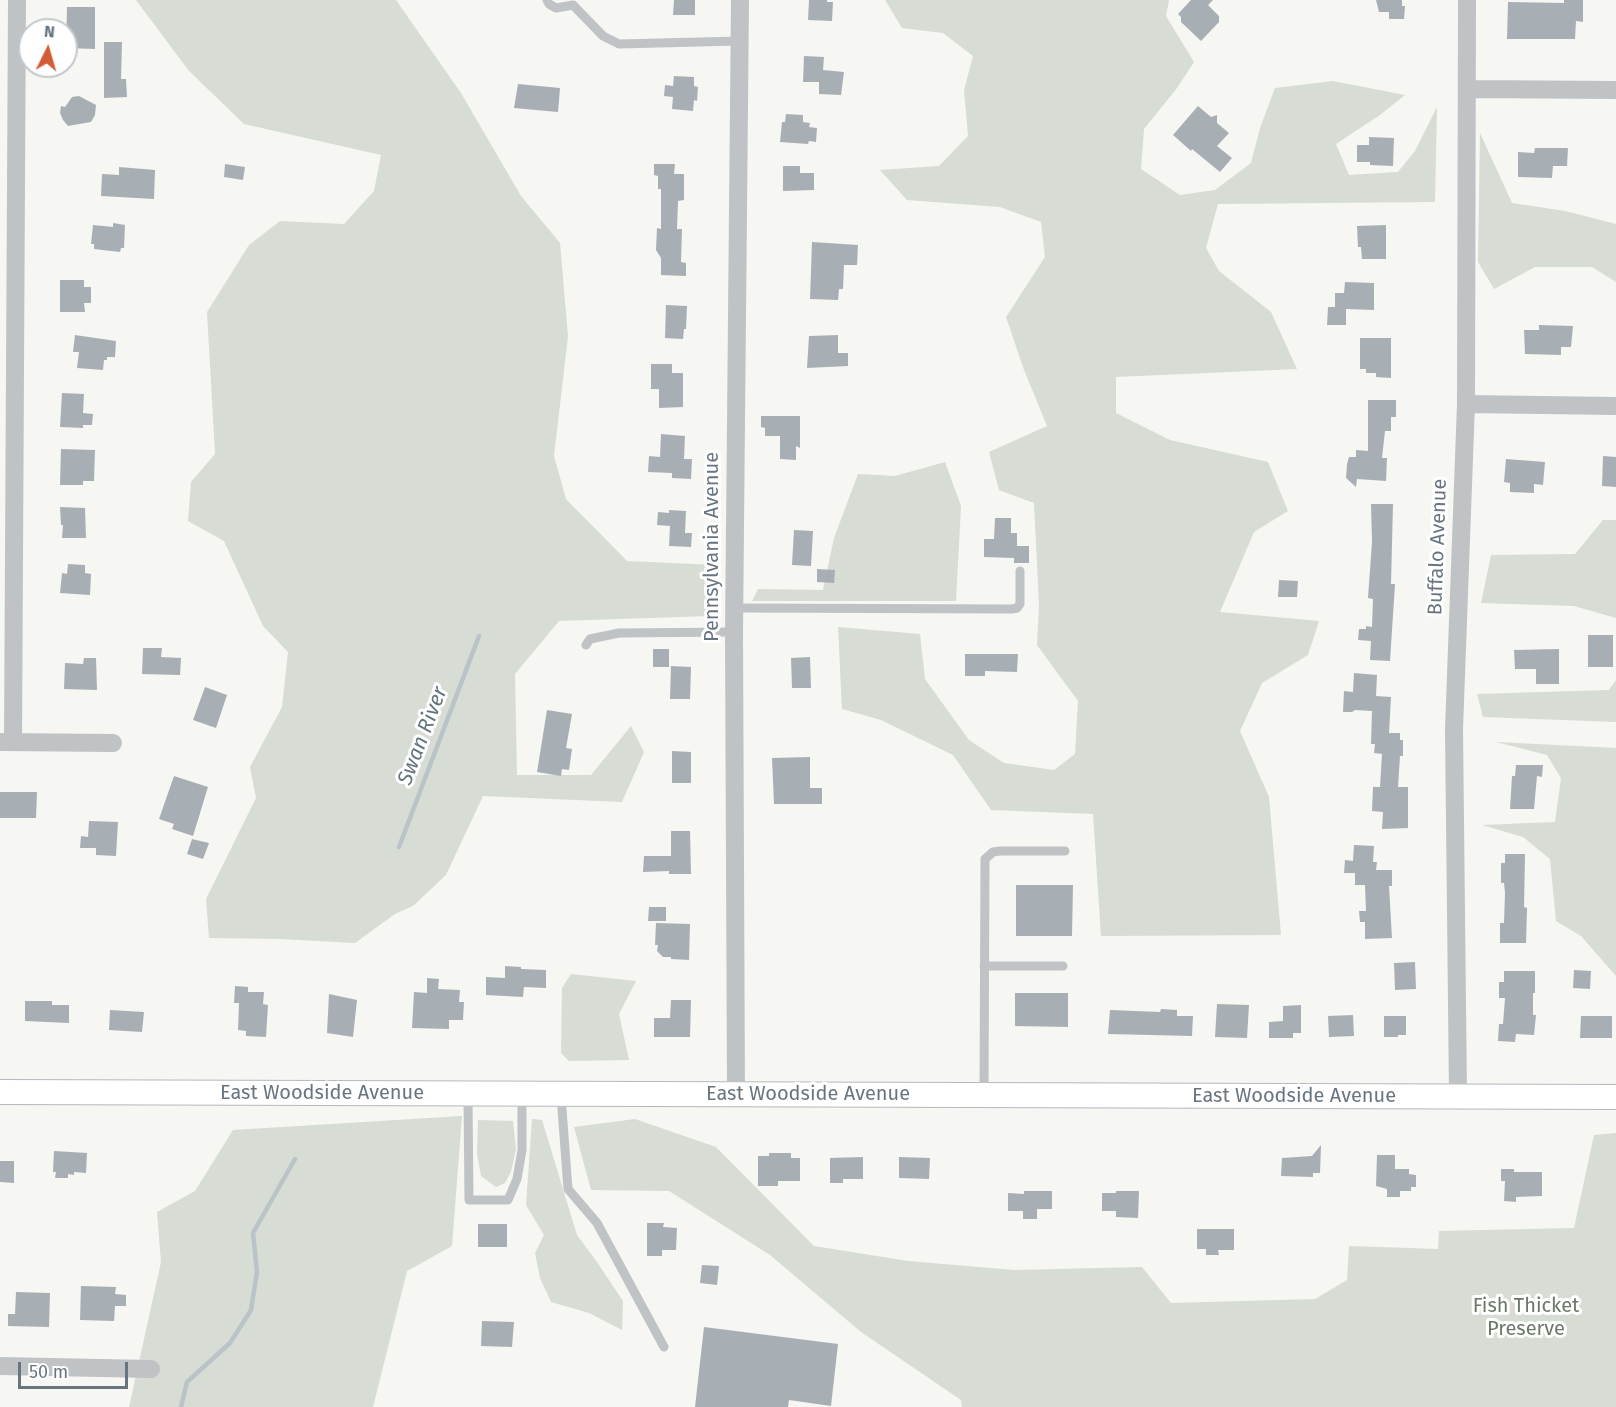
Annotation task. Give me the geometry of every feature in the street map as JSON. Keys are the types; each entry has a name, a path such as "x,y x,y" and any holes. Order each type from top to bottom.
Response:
{"main road":[{"name":"East Woodside Avenue","path":"0,1092 1616,1096"}],"street":[{"path":"17,0 6,742 113,743"},
{"name":"Pennsylvania Avenue","path":"736,1094 734,608 740,0"},
{"name":"Buffalo Avenue","path":"1458,1096 1454,729 1466,404 1467,0"},
{"path":"1468,89 1616,90"},
{"path":"1466,404 1616,406"},
{"path":"0,1366 151,1369"}],"lane":[{"path":"547,0 556,8 574,3 603,36 620,44 739,40"},
{"path":"734,608 1012,609 1017,608 1020,604 1020,571"},
{"path":"586,645 590,639 619,633 734,632"},
{"path":"984,1095 985,859 993,852 1000,851 1065,851"},
{"path":"984,966 1063,966"},
{"path":"468,1093 469,1200 508,1200 517,1179 522,1150 522,1093"},
{"path":"561,1094 568,1189 597,1223 664,1347"}],"green space":[{"path":"136,0 396,0 461,93 521,196 560,243 568,336 554,456 566,499 627,561 717,565 710,616 559,621 515,674 517,775 591,775 631,726 644,752 622,802 483,796 446,875 413,906 395,914 355,943 209,938 206,899 256,798 250,767 282,707 288,652 263,626 224,541 188,521 191,482 215,454 207,312 249,245 280,221 344,224 374,191 381,155 244,124 189,71"},
{"path":"885,0 1169,0 1166,16 1194,62 1177,88 1144,129 1141,169 1180,195 1215,190 1251,163 1260,128 1275,88 1333,81 1405,95 1380,115 1336,144 1349,175 1398,172 1415,151 1437,107 1435,202 1218,204 1206,248 1219,271 1271,312 1297,369 1116,377 1116,413 1170,440 1268,462 1288,511 1254,532 1220,612 1319,621 1308,655 1262,683 1240,731 1269,797 1281,935 1101,936 1093,814 991,810 953,755 881,720 842,709 838,627 920,634 925,679 969,740 1004,763 1054,770 1075,754 1078,701 1037,645 1039,605 1034,503 999,490 989,452 1047,426 1024,370 1006,317 1045,257 1041,222 1000,207 907,200 880,170 939,166 968,136 964,90 973,56 943,33 902,28"},
{"path":"1480,133 1512,203 1565,211 1616,224 1616,282 1592,267 1535,267 1494,289 1478,262"},
{"path":"945,462 961,506 956,601 752,601 758,589 823,590 834,538 858,474 895,476"},
{"path":"1603,520 1616,520 1616,618 1574,606 1481,603 1491,555 1575,554"},
{"path":"1616,680 1616,722 1483,717 1477,694 1609,690"},
{"path":"1496,742 1616,748 1616,976 1581,936 1556,921 1550,859 1523,837 1482,825 1555,822 1561,778 1547,755"},
{"path":"571,974 636,981 619,1014 629,1060 569,1061 561,1053 562,988"},
{"path":"462,1116 452,1246 407,1271 373,1407 129,1407 161,1262 157,1212 195,1191 233,1130"},
{"path":"532,1119 542,1120 577,1235 623,1301 622,1330 589,1313 551,1302 540,1278 535,1253 544,1235 526,1205"},
{"name":"Fish Thicket Preserve","path":"635,1119 716,1147 814,1246 908,1261 1014,1270 1142,1267 1171,1303 1315,1299 1347,1280 1349,1246 1438,1249 1439,1231 1574,1228 1594,1135 1616,1133 1616,1407 962,1407 961,1400 861,1332 770,1255 669,1191 591,1190 574,1127"},
{"path":"478,1120 513,1121 516,1149 511,1172 505,1183 496,1187 481,1176 477,1154"}],"building":[{"path":"674,0 695,0 695,15 673,15"},
{"path":"809,0 833,2 832,21 808,20"},
{"path":"1191,0 1213,0 1208,5 1219,16 1219,22 1201,41 1181,22 1178,14"},
{"path":"1376,0 1402,0 1402,6 1405,6 1404,19 1389,19 1389,12 1379,12"},
{"path":"1564,0 1583,0 1583,22 1576,21 1575,39 1507,39 1508,2 1564,3"},
{"path":"67,7 95,7 95,49 78,48 78,18 67,18"},
{"path":"104,42 122,42 121,79 126,79 127,97 104,98"},
{"path":"804,56 824,57 823,70 844,72 841,95 819,94 819,82 803,82"},
{"path":"674,76 694,77 694,86 698,87 697,101 694,100 693,111 672,109 673,97 664,96 665,85 673,86"},
{"path":"518,84 560,88 558,112 514,108"},
{"path":"79,96 96,105 95,115 91,122 68,126 60,113 61,106 65,107 72,97"},
{"path":"1198,106 1211,117 1217,115 1217,123 1229,133 1217,146 1232,158 1220,172 1173,135"},
{"path":"786,114 803,115 803,122 810,123 809,127 817,128 816,142 809,141 808,144 780,142 782,122 785,122"},
{"path":"1369,137 1394,138 1393,166 1357,162 1357,145 1369,145"},
{"path":"1535,148 1568,148 1567,166 1553,166 1552,178 1518,177 1518,152 1534,153"},
{"path":"225,164 245,167 243,180 224,177"},
{"path":"654,164 675,164 674,174 684,174 684,200 678,201 677,229 682,229 681,262 686,263 686,276 661,275 661,258 656,250 657,228 661,229 661,189 658,189 658,176 654,175"},
{"path":"783,166 800,166 800,173 814,173 814,190 783,191"},
{"path":"119,167 155,170 154,199 101,196 102,174 119,175"},
{"path":"113,223 125,225 124,248 121,248 120,252 94,249 94,244 91,244 93,225 113,227"},
{"path":"1386,225 1386,259 1362,259 1361,247 1358,247 1357,226"},
{"path":"812,242 858,245 857,265 844,265 843,289 839,289 838,300 810,299"},
{"path":"60,280 84,280 84,287 91,287 91,303 84,303 85,312 60,312"},
{"path":"1345,282 1374,283 1374,310 1346,309 1346,325 1327,325 1328,307 1335,307 1335,293 1344,293"},
{"path":"666,305 687,306 683,339 665,338"},
{"path":"1539,325 1573,326 1571,347 1561,347 1561,355 1525,354 1524,330 1539,330"},
{"path":"75,335 116,341 115,357 107,357 107,360 104,360 103,370 77,368 79,352 73,352"},
{"path":"838,335 838,353 848,353 848,366 807,368 809,336"},
{"path":"1360,338 1391,338 1391,378 1376,377 1376,373 1366,373 1366,369 1360,369"},
{"path":"651,364 672,364 672,373 683,373 683,407 659,408 659,389 651,389"},
{"path":"62,393 84,394 83,413 93,414 92,425 83,425 83,428 60,427"},
{"path":"1368,400 1396,400 1396,417 1391,417 1391,431 1385,431 1382,458 1387,458 1386,481 1357,479 1356,487 1346,478 1347,464 1349,457 1356,457 1356,450 1368,451"},
{"path":"761,416 800,416 800,448 796,446 796,460 780,459 780,436 765,436 765,428 761,427"},
{"path":"661,434 685,436 684,459 692,459 691,479 672,478 672,473 648,472 649,456 660,457"},
{"path":"61,449 95,450 94,481 83,481 83,485 60,485"},
{"path":"1603,456 1616,457 1616,487 1602,486"},
{"path":"1506,459 1545,462 1543,485 1534,484 1534,493 1510,492 1510,483 1504,482"},
{"path":"1371,504 1393,504 1391,584 1395,584 1390,661 1370,660 1371,641 1358,640 1359,629 1366,629 1366,626 1372,627 1373,599 1368,598 1372,542"},
{"path":"60,507 85,508 86,538 62,538 63,525 61,525"},
{"path":"669,510 686,511 685,533 692,533 691,547 669,546 670,526 657,525 658,512 669,513"},
{"path":"995,518 1011,518 1011,533 1017,533 1017,546 1029,546 1029,563 1014,563 1014,558 984,557 984,539 994,539"},
{"path":"794,530 813,531 811,566 792,565"},
{"path":"68,564 85,565 85,573 91,574 90,595 60,593 62,573 67,574"},
{"path":"817,569 835,570 834,583 817,582"},
{"path":"1279,580 1298,581 1297,597 1278,597"},
{"path":"1588,635 1613,635 1613,667 1588,667"},
{"path":"143,648 162,648 161,657 181,658 180,675 142,674"},
{"path":"653,649 669,649 669,667 653,667"},
{"path":"1559,649 1559,684 1536,684 1536,669 1515,669 1514,650"},
{"path":"965,654 1018,654 1017,672 985,671 985,676 965,676"},
{"path":"810,657 811,688 792,688 791,658"},
{"path":"84,658 96,658 97,690 64,689 65,663 83,664"},
{"path":"671,666 691,667 690,699 670,699"},
{"path":"1354,673 1377,675 1376,696 1391,697 1389,733 1400,733 1400,740 1403,740 1398,787 1408,787 1408,828 1382,829 1383,812 1372,811 1373,787 1380,787 1382,754 1374,753 1375,744 1371,744 1372,711 1343,712 1344,691 1353,692"},
{"path":"205,687 227,695 216,728 193,720"},
{"path":"547,710 572,714 566,748 572,749 569,770 562,769 561,776 537,772"},
{"path":"672,751 691,752 691,783 672,783"},
{"path":"810,757 810,788 822,788 822,804 774,804 772,758"},
{"path":"1516,765 1543,765 1542,777 1537,776 1534,809 1510,809 1512,776 1515,776"},
{"path":"174,776 208,787 193,836 172,829 174,824 159,819"},
{"path":"0,792 37,792 36,818 0,818"},
{"path":"89,821 118,822 116,856 96,855 96,848 80,848 81,836 88,837"},
{"path":"671,831 690,831 691,874 669,874 669,871 643,872 644,856 671,856"},
{"path":"192,839 209,843 203,859 187,854"},
{"path":"1354,845 1374,846 1373,862 1377,862 1376,870 1392,870 1392,886 1389,886 1392,938 1365,939 1365,922 1360,922 1359,911 1366,911 1365,885 1355,885 1355,873 1344,873 1345,860 1353,861"},
{"path":"1505,854 1525,854 1526,943 1500,943 1500,923 1504,923 1505,893 1504,883 1501,883 1501,863 1505,863"},
{"path":"1016,885 1073,885 1072,936 1016,936"},
{"path":"649,907 666,907 666,921 648,921"},
{"path":"656,923 690,924 689,960 663,957 657,951"},
{"path":"1415,962 1416,989 1395,990 1394,963"},
{"path":"505,966 546,970 546,988 524,987 523,997 486,995 486,977 505,978"},
{"path":"1574,970 1591,971 1590,989 1573,988"},
{"path":"1504,971 1535,971 1534,1035 1516,1034 1515,1042 1498,1041 1499,1024 1503,1024 1505,998 1499,998 1499,982 1504,982"},
{"path":"427,978 439,979 438,989 460,990 459,1002 464,1002 463,1020 449,1020 449,1029 412,1028 414,992 427,993"},
{"path":"235,986 248,987 248,992 264,992 263,1004 268,1005 266,1037 246,1036 246,1031 238,1030 239,1003 234,1003"},
{"path":"1015,993 1068,993 1068,1027 1015,1026"},
{"path":"329,994 357,1000 353,1037 327,1033"},
{"path":"671,1000 691,1000 690,1037 654,1037 654,1018 670,1018"},
{"path":"25,1001 52,1001 52,1005 69,1005 69,1023 25,1021"},
{"path":"1217,1004 1249,1005 1247,1038 1215,1037"},
{"path":"1301,1005 1301,1033 1293,1033 1293,1038 1269,1038 1269,1022 1283,1021 1283,1006"},
{"path":"1161,1009 1177,1010 1177,1016 1193,1016 1192,1036 1108,1034 1110,1010 1160,1012"},
{"path":"110,1010 144,1012 142,1032 109,1030"},
{"path":"1353,1015 1354,1036 1329,1037 1328,1016"},
{"path":"1384,1016 1406,1016 1406,1035 1384,1037"},
{"path":"1581,1016 1612,1016 1612,1038 1580,1038"},
{"path":"1321,1145 1320,1173 1313,1173 1313,1177 1281,1176 1282,1158 1312,1156"},
{"path":"54,1151 87,1153 86,1173 74,1172 74,1175 68,1174 68,1178 55,1178"},
{"path":"769,1153 791,1153 791,1158 800,1158 800,1181 778,1181 778,1186 758,1186 758,1156 769,1156"},
{"path":"1377,1155 1395,1155 1395,1169 1409,1169 1409,1174 1416,1175 1416,1187 1411,1187 1411,1191 1400,1191 1400,1197 1387,1197 1387,1189 1376,1186"},
{"path":"863,1157 863,1179 843,1179 843,1183 830,1183 830,1158"},
{"path":"899,1157 930,1158 929,1179 899,1178"},
{"path":"0,1161 14,1161 14,1183 0,1182"},
{"path":"1501,1169 1514,1169 1514,1172 1542,1172 1542,1196 1516,1197 1516,1202 1504,1201 1505,1181 1501,1181"},
{"path":"1024,1191 1052,1191 1052,1209 1037,1209 1037,1219 1023,1219 1023,1211 1008,1211 1008,1193 1024,1194"},
{"path":"1116,1191 1139,1191 1138,1218 1116,1217 1116,1211 1102,1211 1102,1193 1116,1193"},
{"path":"647,1223 664,1223 663,1227 677,1228 676,1250 662,1250 662,1256 647,1256"},
{"path":"478,1224 507,1224 507,1247 478,1247"},
{"path":"1197,1229 1234,1229 1234,1250 1218,1250 1219,1255 1206,1255 1206,1249 1197,1249"},
{"path":"702,1265 719,1266 717,1285 700,1283"},
{"path":"81,1286 116,1287 115,1294 126,1295 126,1306 115,1306 114,1321 80,1320"},
{"path":"16,1292 50,1293 49,1327 8,1326 8,1314 15,1314"},
{"path":"482,1321 514,1322 512,1347 481,1346"},
{"path":"704,1327 838,1344 831,1406 789,1400 788,1407 695,1407"}],"waterway":[{"name":"Swan River","path":"399,847 479,636"},
{"name":"Swan River","path":"181,1407 187,1382 230,1343 251,1310 257,1272 253,1233 295,1159"}]}
